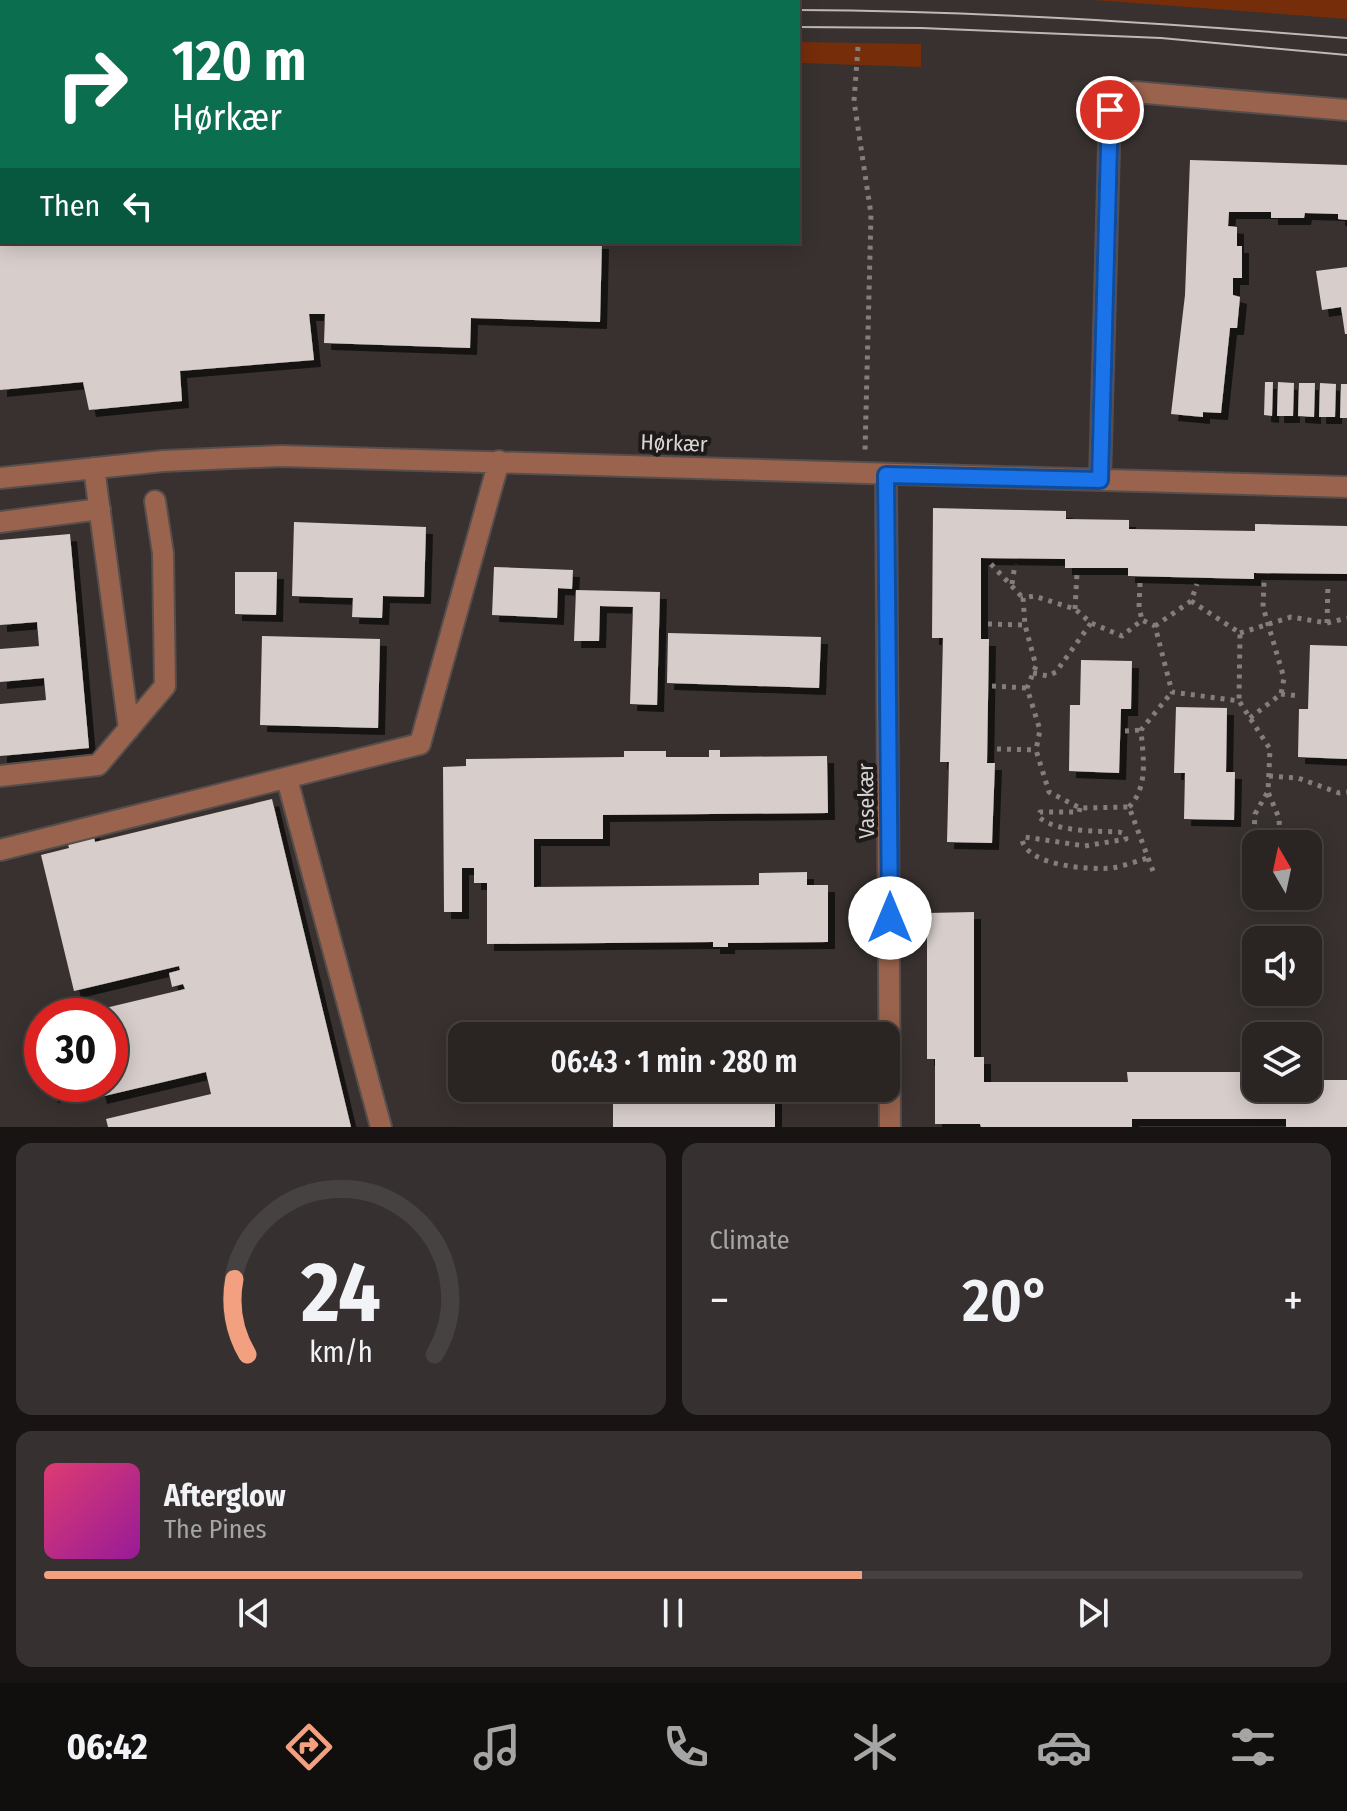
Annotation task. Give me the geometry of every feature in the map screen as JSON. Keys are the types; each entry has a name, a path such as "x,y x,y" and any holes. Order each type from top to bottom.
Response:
{"street":[{"path":"1100,480 1110,110 1119,96 1134,92 1347,110"},
{"name":"Hørkær","path":"0,478 163,461 281,456 1347,487"},
{"path":"0,850 420,744 499,461"},
{"path":"94,468 129,729"},
{"name":"Vasekær","path":"886,475 890,1127"},
{"path":"0,776 98,765 165,686 163,553 155,501"},
{"path":"0,522 100,509"},
{"path":"287,779 381,1127"}],"path":[{"path":"858,47 854,101 871,214 865,473"},
{"path":"991,564 1023,598 1025,625 1036,666 1027,688 1040,730 1036,750 1049,792 1080,808 1129,807 1138,798 1145,770 1141,730 1172,692"},
{"path":"1012,585 1015,564"},
{"path":"1075,609 1077,573"},
{"path":"1250,718 1281,694 1284,678 1263,607 1264,582"},
{"path":"1140,583 1142,620"},
{"path":"1327,623 1328,583"},
{"path":"1155,626 1191,601 1197,584"},
{"path":"1023,598 1034,596 1075,609 1091,623 1122,636 1142,620"},
{"path":"1191,601 1240,633 1291,617 1327,623 1347,618"},
{"path":"1142,620 1155,626"},
{"path":"1033,673 1048,676 1056,672 1091,623"},
{"path":"988,624 1025,625"},
{"path":"1155,626 1172,692"},
{"path":"1240,633 1239,701 1270,749 1268,792 1279,818 1280,830"},
{"path":"992,686 1027,688"},
{"path":"1172,692 1239,701"},
{"path":"1281,694 1299,696"},
{"path":"1125,731 1141,730"},
{"path":"997,749 1036,750"},
{"path":"1269,776 1298,778 1339,793 1347,792"},
{"path":"1254,830 1255,814 1268,792"},
{"path":"1129,807 1153,871"},
{"path":"1080,808 1079,812 1040,812 1039,817 1044,822 1076,829 1119,832 1125,834 1126,839 1085,846 1025,837 1023,845 1029,852 1057,865 1085,868 1114,868 1148,858"}],"shaded area":[{"path":"1094,0 1347,0 1347,19"},
{"path":"800,42 921,44 921,67 800,63"}],"building":[{"path":"1190,160 1347,165 1347,220 1338,219 1338,214 1305,213 1304,218 1271,218 1271,212 1229,212 1228,226 1237,227 1237,246 1242,246 1242,278 1233,278 1233,295 1240,297 1237,328 1230,328 1221,413 1203,412 1203,417 1171,414 1185,295"},
{"path":"0,244 602,244 600,322 471,318 470,348 324,343 325,314 309,314 314,360 180,371 182,401 89,410 83,382 0,390"},
{"path":"1347,267 1345,334 1341,307 1322,310 1316,271"},
{"path":"1265,382 1273,382 1272,416 1264,415"},
{"path":"1278,382 1294,383 1293,416 1277,416"},
{"path":"1299,383 1315,383 1314,417 1298,416"},
{"path":"1320,383 1336,384 1335,417 1319,417"},
{"path":"1341,384 1347,384 1347,418 1340,418"},
{"path":"933,508 1066,511 1066,519 1129,520 1129,529 1255,531 1255,524 1347,526 1347,574 1254,573 1254,579 1128,576 1128,568 1065,568 1065,559 981,558 981,639 989,639 987,763 995,763 992,843 947,842 949,762 940,762 943,638 932,638"},
{"path":"294,522 426,527 424,597 383,596 382,618 352,617 353,598 292,596"},
{"path":"70,534 89,748 0,756 0,704 46,700 44,678 0,682 0,649 39,646 37,622 0,625 0,540"},
{"path":"494,567 573,570 572,589 558,588 557,618 492,615"},
{"path":"235,572 277,572 276,615 235,614"},
{"path":"576,590 660,592 657,705 630,704 633,607 600,606 599,641 574,641"},
{"path":"668,633 821,637 819,688 667,683"},
{"path":"262,636 380,639 378,728 260,725"},
{"path":"1310,645 1347,646 1347,759 1298,757 1299,709 1308,709"},
{"path":"1081,660 1132,661 1131,709 1121,709 1119,773 1069,771 1070,705 1080,705"},
{"path":"1176,707 1227,708 1226,772 1235,772 1234,820 1184,819 1185,773 1174,773"},
{"path":"709,750 720,750 720,757 827,756 828,813 603,815 603,839 534,839 534,887 759,885 759,873 807,872 807,885 828,885 828,942 728,943 728,947 713,947 713,942 487,944 487,883 474,883 474,868 462,868 462,912 444,912 443,767 466,766 466,759 624,757 624,751 666,751 666,757 709,757"},
{"path":"272,799 351,1127 108,1127 106,1119 211,1094 206,1072 128,1090 128,1003 185,989 183,984 172,987 169,973 180,970 179,966 74,991 41,855 69,848 66,837 93,831 95,842"},
{"path":"974,912 974,1057 984,1057 984,1082 1128,1082 1127,1072 1242,1072 1242,1102 1322,1102 1322,1080 1347,1080 1347,1127 1286,1127 1286,1119 1132,1119 1132,1127 935,1124 935,1059 927,1059 927,913"},
{"path":"613,1102 775,1102 775,1127 613,1127"}],"tram line":[{"path":"800,10 1073,19 1347,38"},
{"path":"800,27 921,28 1161,38 1347,55"}],"route":[{"path":"890,918 886,475 1100,480 1110,110"}]}
